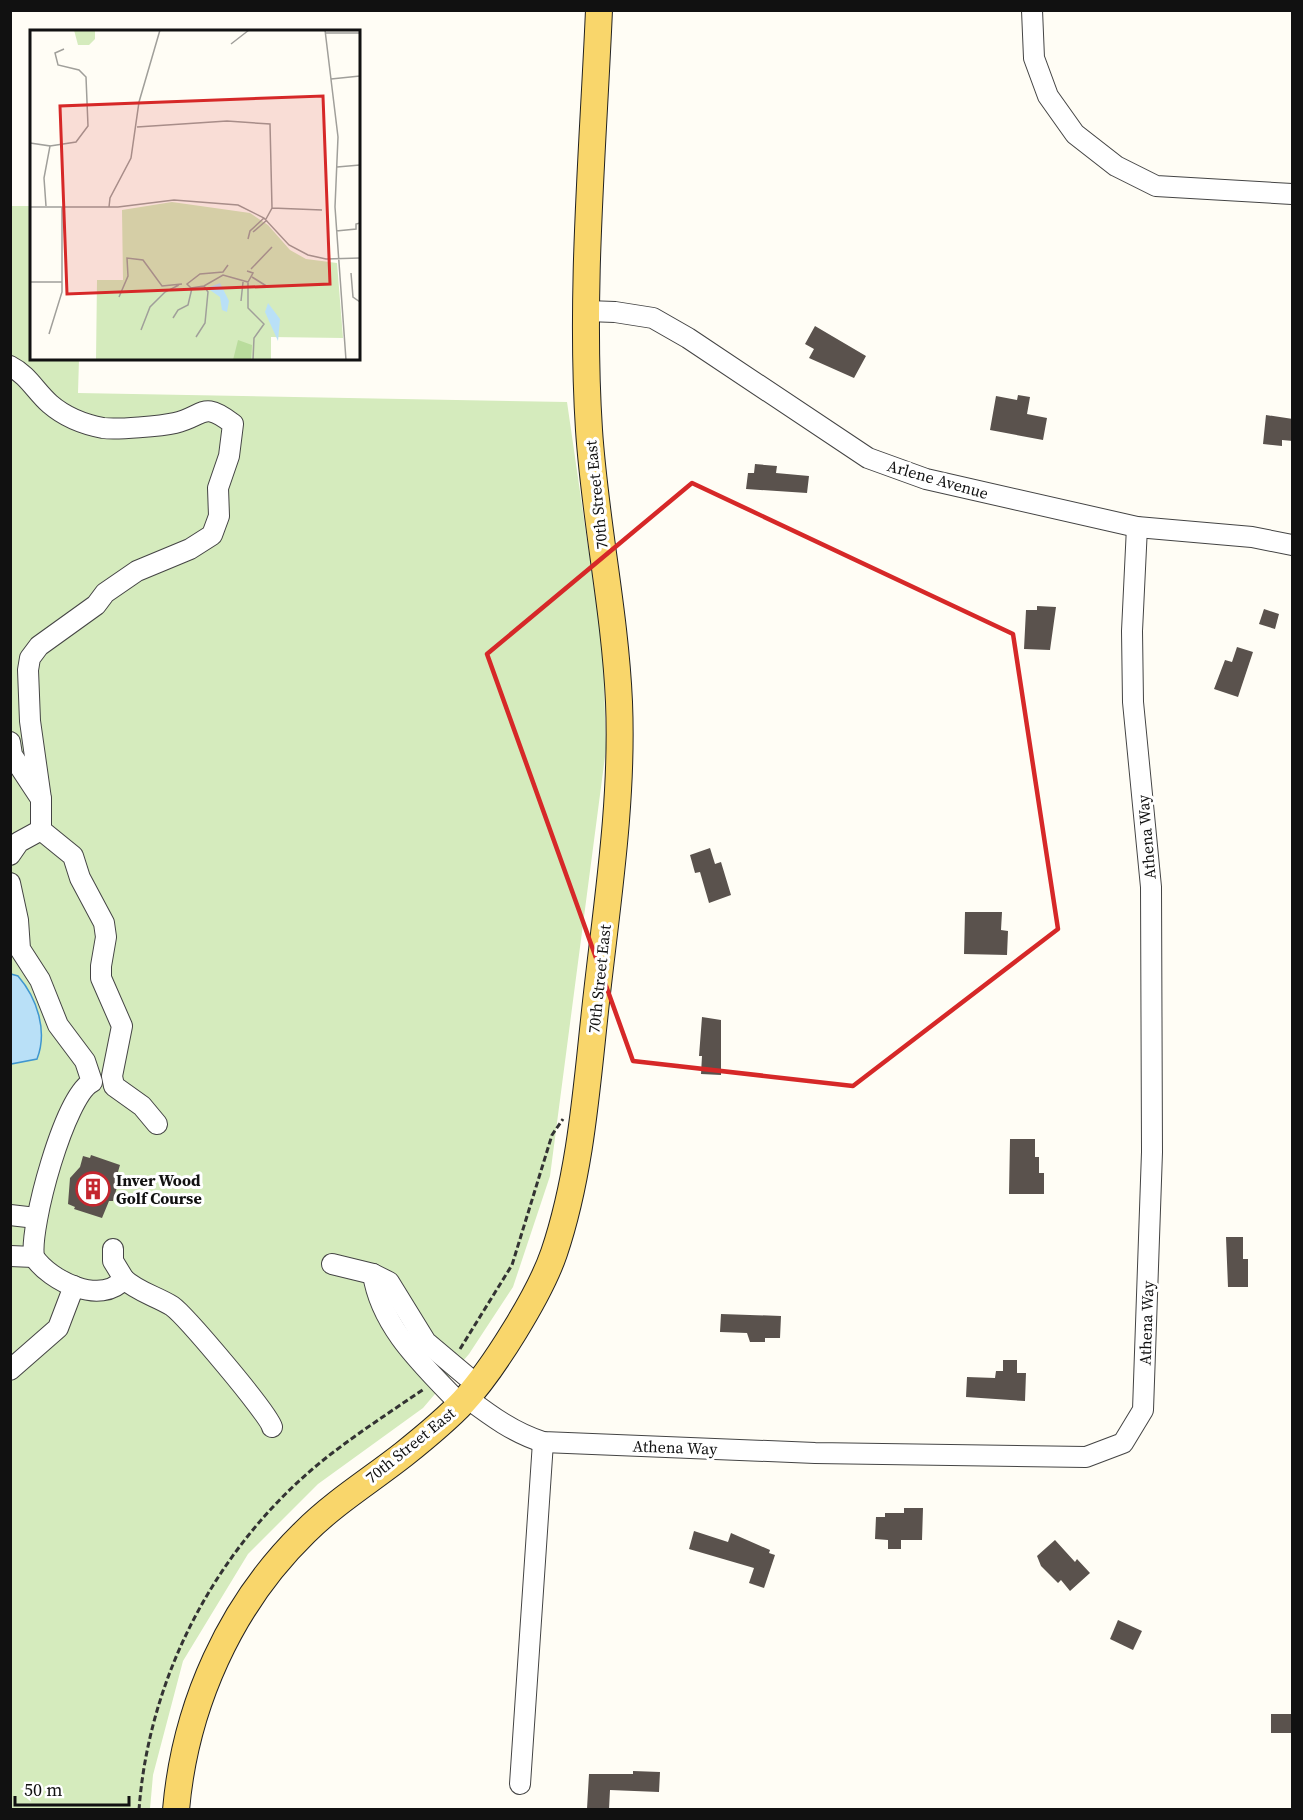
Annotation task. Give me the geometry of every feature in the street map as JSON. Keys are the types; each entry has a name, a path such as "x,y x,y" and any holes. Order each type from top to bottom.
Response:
{"main road":[{"name":"70th Street East","path":"176,1809 188,1738 208,1676 228,1634 257,1588 307,1529 342,1498 422,1439 468,1396 524,1315 552,1259 569,1206 590,1055 616,827 619,698 589,432 587,311 599,10"}],"street":[{"path":"1032,10 1034,58 1048,96 1075,134 1116,166 1156,186 1293,194"},
{"name":"Arlene Avenue","path":"587,311 615,312 652,318 688,338 868,458 926,479 1137,527 1252,537 1293,545"},
{"path":"10,366 26,377 50,404 61,410 70,420 104,428 132,428 173,424 206,411 216,412 232,424 233,431 229,456 218,488 219,516 212,535 190,549 137,571 105,593 96,604 45,641 30,658 28,670 30,721 41,799 41,830"},
{"name":"Athena Way","path":"468,1396 499,1422 525,1437 543,1442 815,1453 1086,1457 1123,1443 1143,1410 1152,1152 1151,887 1133,702 1132,631 1137,527"},
{"path":"10,742 12,755 41,799"},
{"path":"10,855 19,842 41,830"},
{"path":"41,830 73,856 80,878 97,906 104,923 106,937 101,978 122,1026 111,1076 114,1086"},
{"path":"10,883 18,920 15,951 40,980 58,1025 85,1061 93,1082"},
{"path":"124,1279 115,1286 98,1290 74,1286 48,1271 34,1257 32,1238 36,1218 69,1113 84,1086 93,1082 114,1086 142,1106 157,1124"},
{"path":"10,1215 36,1218"},
{"path":"113,1249 113,1261 124,1279 179,1312 251,1394 270,1419 272,1427"},
{"path":"10,1256 34,1257"},
{"path":"333,1264 373,1274 389,1282 426,1342 451,1364 468,1396"},
{"path":"373,1274 375,1289 393,1328 406,1346 437,1380 468,1396"},
{"path":"10,1370 58,1328 74,1286"},
{"path":"519,1785 543,1442"}],"path":[{"path":"451,1364 512,1265 552,1135 569,1110"},
{"path":"139,1809 142,1772 158,1704 188,1628 229,1560 265,1516 329,1456 437,1380"}],"highlighted area":[{"path":"692,483 1013,634 1058,929 853,1086 633,1061 487,654"}],"green space":[{"name":"Inver Wood Golf Course","path":"11,206 30,206 30,360 79,360 78,393 567,402 603,650 606,749 550,1176 513,1287 469,1354 423,1408 318,1484 248,1554 183,1661 153,1775 150,1809 11,1809"}],"water":[{"path":"11,974 18,976 31,994 39,1015 41,1037 37,1059 11,1064"}],"building":[{"path":"815,326 866,356 854,378 809,358 814,349 805,344"},
{"path":"1018,395 1030,397 1027,414 1047,418 1043,440 990,430 996,396 1017,400"},
{"path":"1266,415 1293,419 1293,441 1282,440 1282,446 1263,444"},
{"path":"755,464 777,466 776,473 809,476 807,493 746,489 748,473 754,473"},
{"path":"1037,606 1056,607 1050,650 1024,649 1026,610 1037,610"},
{"path":"1264,609 1279,614 1275,629 1259,624"},
{"path":"1237,647 1253,652 1238,697 1214,689 1225,660 1232,662"},
{"path":"710,848 715,864 721,862 731,895 709,903 700,872 695,873 690,855"},
{"path":"965,912 1002,912 1001,930 1008,931 1007,955 964,954"},
{"path":"702,1017 721,1020 721,1075 701,1074 702,1056 699,1056"},
{"path":"1010,1139 1035,1139 1035,1157 1039,1157 1039,1173 1044,1173 1044,1194 1009,1194"},
{"name":"Inver Wood Golf Course","path":"91,1155 120,1165 113,1201 109,1201 102,1218 74,1209 75,1207 68,1204 70,1178 80,1167 83,1156 90,1158"},
{"path":"1226,1237 1243,1237 1243,1259 1248,1259 1248,1287 1228,1287"},
{"path":"721,1314 781,1316 780,1338 765,1338 765,1342 750,1342 747,1333 720,1332"},
{"path":"1003,1360 1017,1360 1017,1373 1026,1373 1025,1401 966,1397 967,1377 995,1378 996,1371 1003,1371"},
{"path":"904,1508 923,1508 922,1540 901,1540 901,1549 888,1549 888,1540 875,1539 876,1517 885,1517 885,1513 904,1513"},
{"path":"694,1531 728,1542 731,1533 770,1550 769,1553 775,1555 764,1588 749,1583 754,1568 689,1549"},
{"path":"1055,1540 1075,1562 1077,1559 1090,1573 1070,1591 1061,1580 1058,1583 1041,1566 1037,1556"},
{"path":"1118,1620 1142,1631 1133,1650 1110,1639"},
{"path":"1271,1714 1291,1714 1291,1733 1271,1733"},
{"path":"633,1771 660,1772 659,1792 610,1790 609,1809 587,1809 589,1774 633,1774"}],"place":[{"name":"Inver Wood Golf Course","path":"93,1189"}]}
